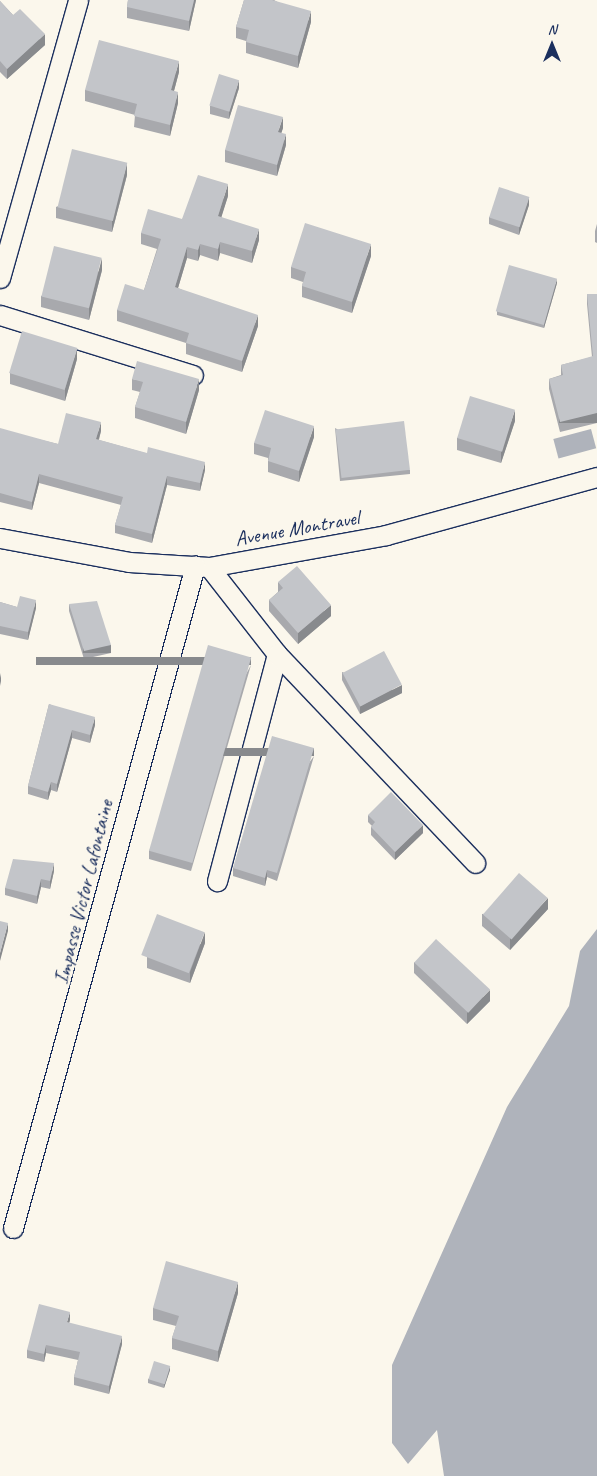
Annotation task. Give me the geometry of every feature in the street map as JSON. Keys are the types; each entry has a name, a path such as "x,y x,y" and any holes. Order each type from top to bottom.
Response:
{"street":[{"path":"0,278 78,0"},
{"path":"0,315 193,375"},
{"name":"Avenue Montravel","path":"0,538 129,562 202,567 386,535 597,477"},
{"path":"202,567 277,654 475,863"},
{"name":"Impasse Victor Lafontaine","path":"13,1228 202,567"},
{"path":"218,881 277,654"}],"shaded area":[{"path":"591,429 596,448 559,458 553,439"},
{"path":"597,929 597,1476 444,1476 437,1430 408,1464 392,1443 392,1365 507,1107 569,1006 580,951"}],"building":[{"path":"128,0 194,0 189,21 127,7"},
{"path":"244,0 272,0 311,11 298,56 246,42 249,30 236,27"},
{"path":"0,1 13,15 20,9 45,34 7,69 0,61"},
{"path":"99,40 179,61 171,90 178,92 170,125 134,116 137,104 85,90"},
{"path":"219,74 239,80 229,112 209,106"},
{"path":"238,105 283,117 278,132 286,134 277,165 225,150"},
{"path":"72,149 127,163 113,221 57,207"},
{"path":"198,175 228,184 218,216 259,229 252,251 220,242 218,249 200,244 198,250 187,247 175,287 258,315 242,361 186,343 189,333 117,310 125,284 144,290 161,239 141,233 148,209 182,219"},
{"path":"499,187 529,197 520,227 489,217"},
{"path":"305,223 371,244 352,302 302,286 306,272 291,267"},
{"path":"54,246 102,258 89,308 41,296"},
{"path":"509,265 557,279 544,325 496,311"},
{"path":"587,294 597,294 597,413 560,422 549,379 563,375 561,365 593,356"},
{"path":"22,331 77,348 65,390 9,373"},
{"path":"137,361 199,379 186,422 135,407 143,382 132,379"},
{"path":"470,396 515,410 502,452 457,438"},
{"path":"265,410 314,426 299,471 268,461 271,448 254,443"},
{"path":"66,413 101,422 96,439 147,453 148,447 205,462 200,483 167,476 152,534 115,525 123,497 39,474 32,502 0,493 0,428 58,444"},
{"path":"404,421 410,470 341,478 336,429"},
{"path":"297,566 331,605 298,633 269,600 283,588 278,582"},
{"path":"20,596 36,600 28,632 0,626 0,602 17,607"},
{"path":"97,601 111,645 84,651 69,604"},
{"path":"208,645 251,657 192,863 149,851"},
{"path":"384,651 402,685 360,707 343,673"},
{"path":"49,704 95,717 90,735 72,730 57,784 51,782 48,792 28,786"},
{"path":"272,736 314,748 277,873 267,870 265,878 233,868"},
{"path":"391,792 423,825 395,852 371,827 375,822 368,815"},
{"path":"13,859 54,863 50,881 41,879 37,896 5,888"},
{"path":"519,873 548,898 512,939 483,915"},
{"path":"157,914 205,932 189,973 141,955"},
{"path":"0,921 8,923 0,953"},
{"path":"436,939 490,989 468,1013 414,962"},
{"path":"166,1261 238,1282 218,1351 172,1338 179,1316 153,1308"},
{"path":"39,1304 70,1312 67,1322 122,1336 109,1386 74,1377 80,1352 46,1345 44,1354 27,1350"},
{"path":"154,1361 170,1366 165,1384 148,1379"}]}
